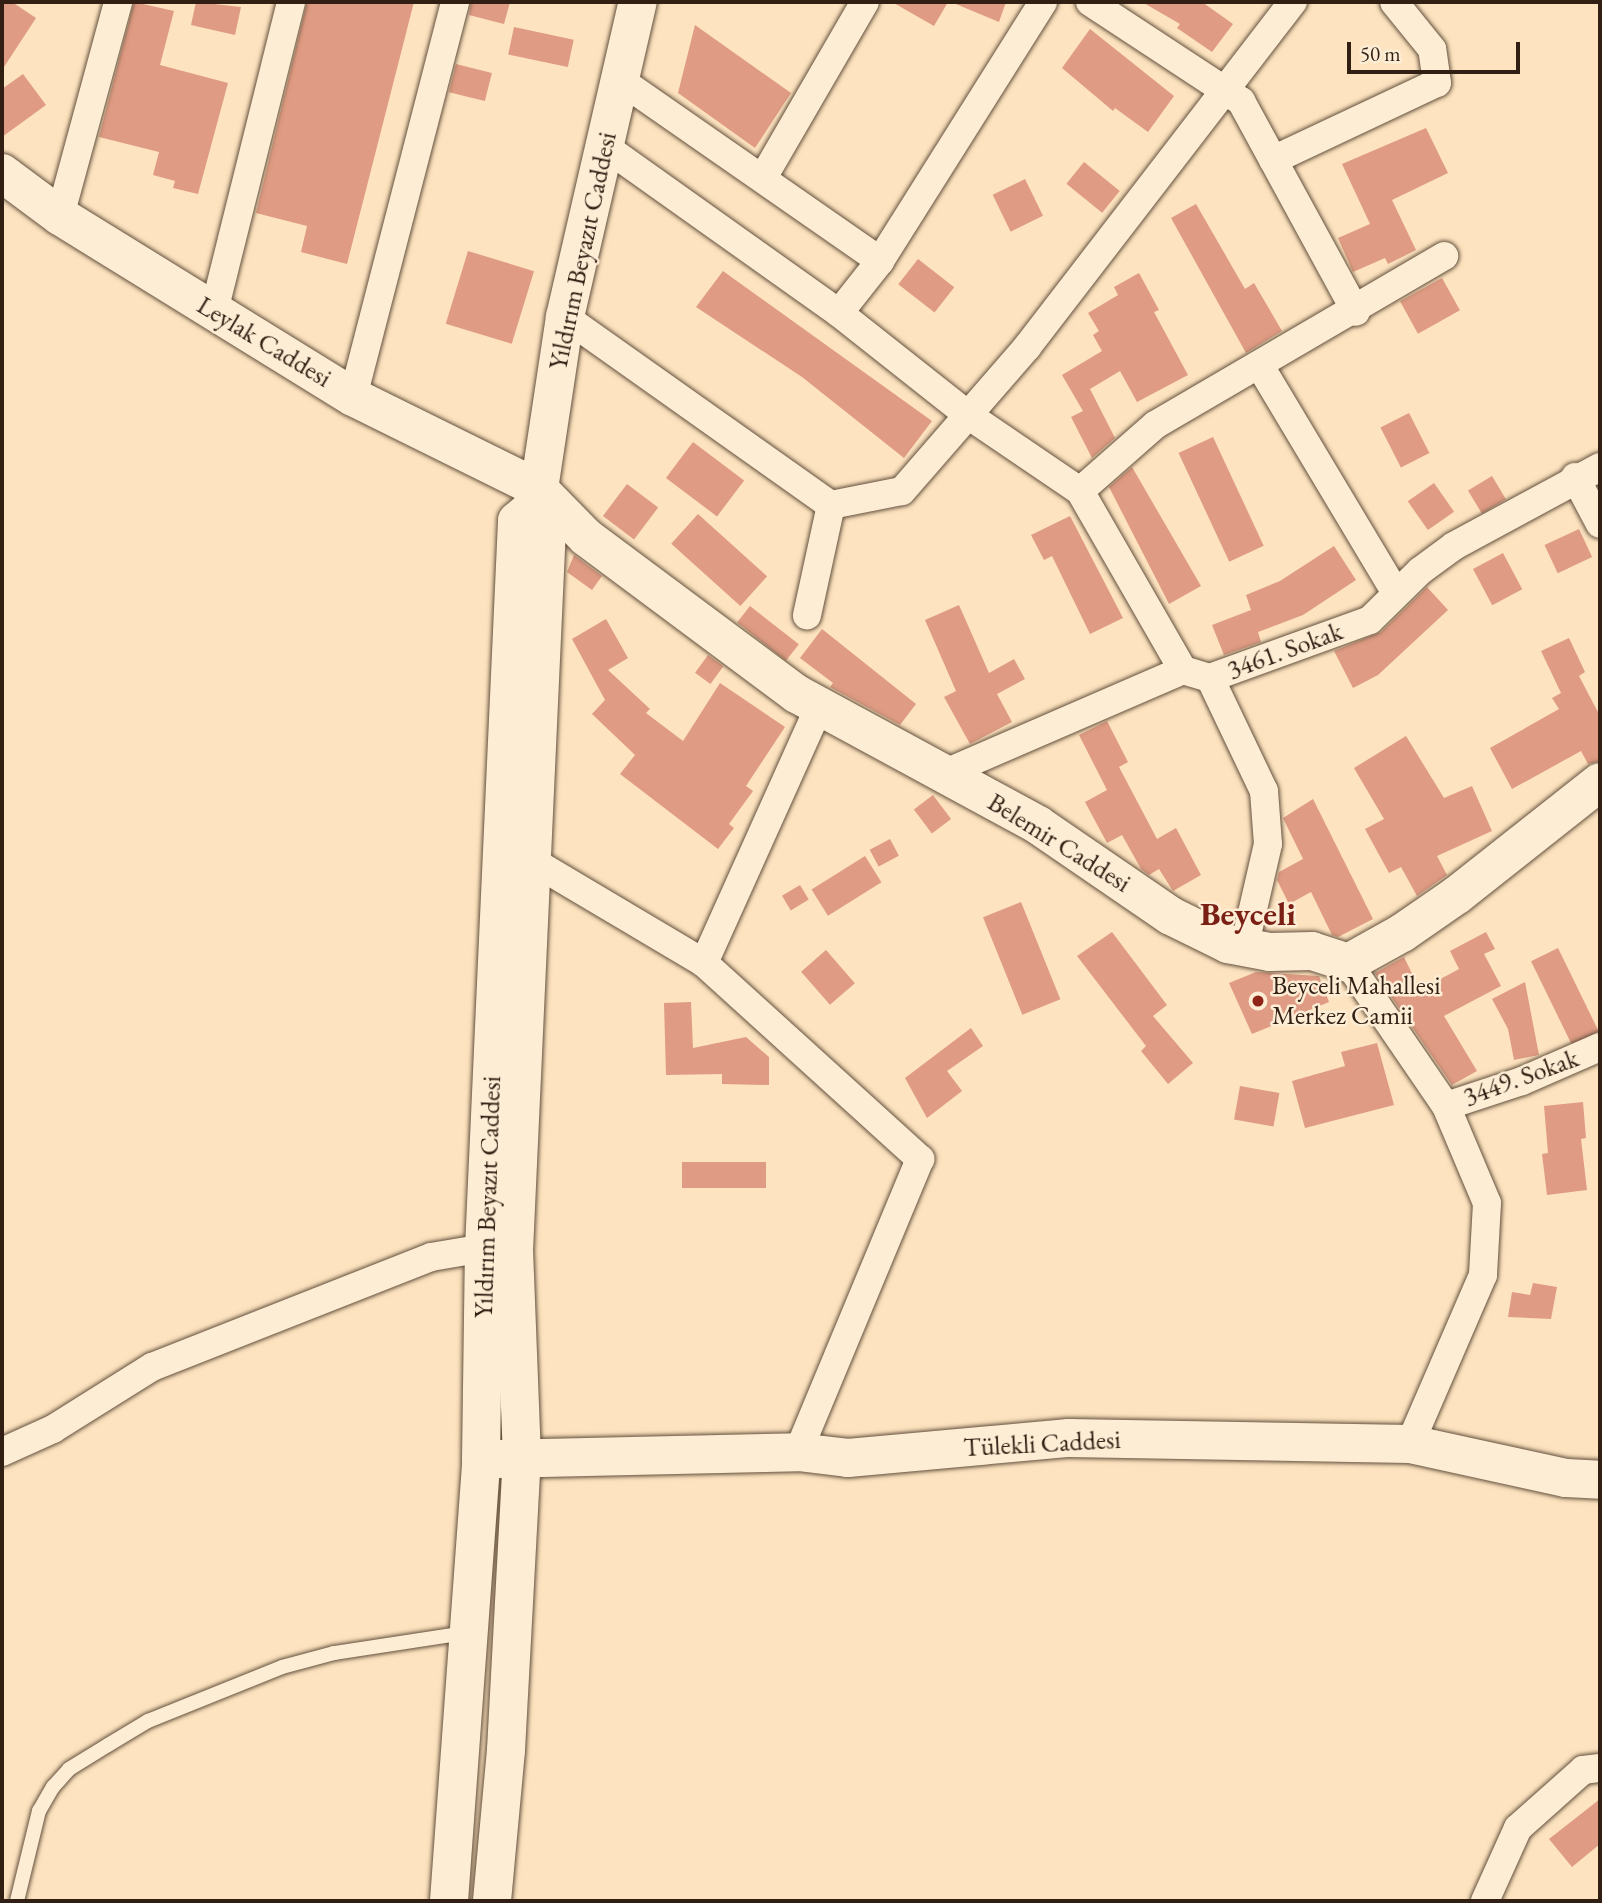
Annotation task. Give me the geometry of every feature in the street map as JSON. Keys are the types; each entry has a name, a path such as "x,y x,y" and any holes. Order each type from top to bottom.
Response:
{"main road":[{"name":"Yıldırım Beyazıt Caddesi","path":"492,1901 506,1750 522,1458 514,1251 534,862 547,528 539,496 565,317 638,2"},
{"name":"Leylak Caddesi","path":"2,173 60,216 354,397 539,496"},
{"name":"Yıldırım Beyazıt Caddesi","path":"449,1901 481,1460 484,1248 517,521 539,496"},
{"name":"Belemir Caddesi","path":"539,496 586,537 757,666 819,707 1078,849 1171,916 1203,934 1244,948 1312,951 1348,963"},
{"path":"1348,963 1402,933 1457,895 1600,782"},
{"name":"Tülekli Caddesi","path":"481,1460 798,1452 848,1458 1069,1438 1410,1444 1566,1478 1600,1480"}],"street":[{"path":"60,216 118,2"},
{"path":"214,311 291,2"},
{"path":"354,397 455,2"},
{"path":"764,176 865,2"},
{"path":"839,313 880,261 1043,2"},
{"path":"1090,2 1241,101 1356,312"},
{"path":"565,317 831,505 902,491 1027,347 1293,2"},
{"path":"1273,160 1437,83 1432,49 1394,2"},
{"path":"620,80 764,176 880,261"},
{"path":"604,146 839,313 968,415 1080,491 1183,670 943,774"},
{"path":"1080,491 1156,425 1356,312 1444,256"},
{"path":"1259,366 1396,593"},
{"path":"1587,472 1600,524"},
{"name":"3461. Sokak","path":"1183,670 1210,678 1370,620 1384,612 1396,593 1454,546 1587,472"},
{"path":"807,615 831,505"},
{"path":"1210,678 1264,791 1268,844 1244,948"},
{"path":"704,962 819,707"},
{"path":"534,862 704,962 920,1159 798,1452"},
{"name":"3449. Sokak","path":"1348,963 1446,1106 1522,1081 1600,1047"},
{"path":"1410,1444 1475,1297 1487,1252 1487,1203 1446,1106"},
{"path":"2,1452 53,1429 152,1367 431,1257 484,1248"},
{"path":"1485,1901 1518,1828 1583,1770 1600,1768"}],"lane":[{"path":"17,1901 36,1822 53,1787 69,1769 148,1721 282,1667 334,1653 470,1633"}],"building":[{"path":"2,2 12,2 36,18 2,70"},
{"path":"134,2 174,11 160,65 228,83 198,194 173,188 175,181 153,175 159,152 99,137"},
{"path":"196,2 241,7 235,35 191,25"},
{"path":"307,2 414,2 347,264 301,252 307,226 256,213"},
{"path":"471,2 510,2 504,24 469,15"},
{"path":"892,2 948,2 934,26"},
{"path":"951,2 1006,2 999,22"},
{"path":"1142,2 1202,2 1233,24 1212,52 1177,28 1180,24"},
{"path":"695,25 791,93 755,148 678,93"},
{"path":"514,27 574,40 568,67 508,54"},
{"path":"1090,29 1174,96 1148,132 1115,108 1113,111 1062,68"},
{"path":"456,64 492,73 485,101 449,92"},
{"path":"23,74 46,105 2,137 2,89"},
{"path":"1426,128 1448,173 1392,200 1416,250 1388,264 1385,258 1353,272 1338,238 1370,224 1342,164"},
{"path":"1084,162 1120,191 1102,213 1066,184"},
{"path":"1025,179 1043,216 1011,232 993,195"},
{"path":"1196,204 1245,289 1254,283 1282,331 1246,353 1171,218"},
{"path":"468,251 534,271 512,344 446,324"},
{"path":"918,259 954,287 935,313 898,284"},
{"path":"723,271 932,421 904,458 802,377 696,307"},
{"path":"1139,273 1159,310 1154,312 1188,375 1137,402 1120,371 1090,389 1115,438 1092,458 1071,417 1083,411 1062,375 1102,351 1093,335 1099,331 1088,313 1118,295 1114,287"},
{"path":"1442,278 1460,310 1418,334 1400,301"},
{"path":"1409,413 1429,453 1401,468 1380,428"},
{"path":"1213,437 1264,546 1229,562 1179,453"},
{"path":"693,442 744,481 717,516 666,478"},
{"path":"1132,467 1201,586 1169,604 1109,487"},
{"path":"1492,476 1506,499 1482,514 1468,490"},
{"path":"1434,483 1454,512 1428,530 1408,501"},
{"path":"627,484 658,507 634,539 603,516"},
{"path":"698,514 767,576 740,606 671,544"},
{"path":"1070,516 1123,618 1090,634 1052,556 1044,560 1031,535"},
{"path":"1579,529 1592,557 1558,573 1545,545"},
{"path":"1334,546 1356,580 1303,615 1258,632 1261,642 1224,655 1212,625 1251,610 1246,595 1280,581"},
{"path":"1503,553 1522,589 1492,605 1473,569"},
{"path":"574,555 602,576 592,590 567,572"},
{"path":"1427,587 1448,610 1378,675 1353,688 1334,651 1381,632"},
{"path":"959,605 989,673 1014,659 1025,679 997,694 1012,722 970,744 944,697 956,691 925,620"},
{"path":"750,606 799,644 786,661 737,623"},
{"path":"606,619 628,658 608,670 650,709 646,713 683,741 720,683 785,727 746,786 753,791 729,824 734,828 718,849 620,774 635,755 592,714 605,700 572,639"},
{"path":"822,629 916,704 900,725 830,687 833,683 800,658"},
{"path":"1569,638 1585,672 1579,676 1600,716 1600,761 1588,764 1581,751 1512,789 1490,748 1559,709 1552,698 1561,693 1541,651"},
{"path":"708,655 723,666 710,684 695,673"},
{"path":"1107,721 1128,762 1119,767 1157,839 1176,828 1201,875 1173,891 1159,869 1149,875 1141,869 1122,835 1107,843 1085,802 1107,790 1079,735"},
{"path":"1406,736 1444,798 1472,786 1492,831 1437,856 1447,875 1417,896 1401,867 1389,873 1365,829 1384,819 1354,768"},
{"path":"933,795 951,819 932,833 914,809"},
{"path":"1313,799 1373,919 1338,937 1332,935 1311,892 1289,904 1277,880 1279,872 1303,859 1283,818"},
{"path":"890,839 899,856 879,867 870,850"},
{"path":"865,856 881,882 828,916 812,889"},
{"path":"800,885 809,900 791,910 782,896"},
{"path":"1021,902 1060,999 1022,1015 983,917"},
{"path":"1112,932 1167,1005 1153,1016 1193,1063 1168,1084 1141,1051 1146,1046 1077,956"},
{"path":"1486,932 1495,949 1484,954 1501,986 1444,1016 1477,1071 1452,1085 1375,973 1404,957 1420,990 1459,969 1450,951"},
{"path":"1558,948 1599,1032 1572,1045 1531,961"},
{"path":"826,950 855,983 830,1005 801,972"},
{"path":"1256,972 1319,976 1329,1002 1252,1034 1229,983"},
{"path":"1525,982 1539,1055 1514,1060 1508,1029 1492,999"},
{"path":"691,1002 693,1048 746,1037 769,1057 769,1085 722,1084 722,1074 666,1075 664,1003"},
{"path":"971,1028 983,1046 947,1071 962,1091 927,1118 905,1078"},
{"path":"1377,1043 1394,1105 1305,1128 1292,1081 1345,1066 1341,1052"},
{"path":"1240,1086 1279,1093 1273,1126 1234,1119"},
{"path":"1583,1102 1586,1138 1581,1139 1587,1190 1547,1195 1542,1154 1548,1153 1544,1106"},
{"path":"682,1162 766,1162 766,1188 682,1188"},
{"path":"1533,1283 1557,1287 1551,1319 1508,1317 1512,1292 1530,1295"},
{"path":"1600,1799 1600,1844 1572,1867 1549,1839"}],"place":[{"name":"Beyceli Mahallesi Merkez Camii","path":"1258,1001"}],"district":[{"name":"Beyceli","path":"1248,914"}]}
